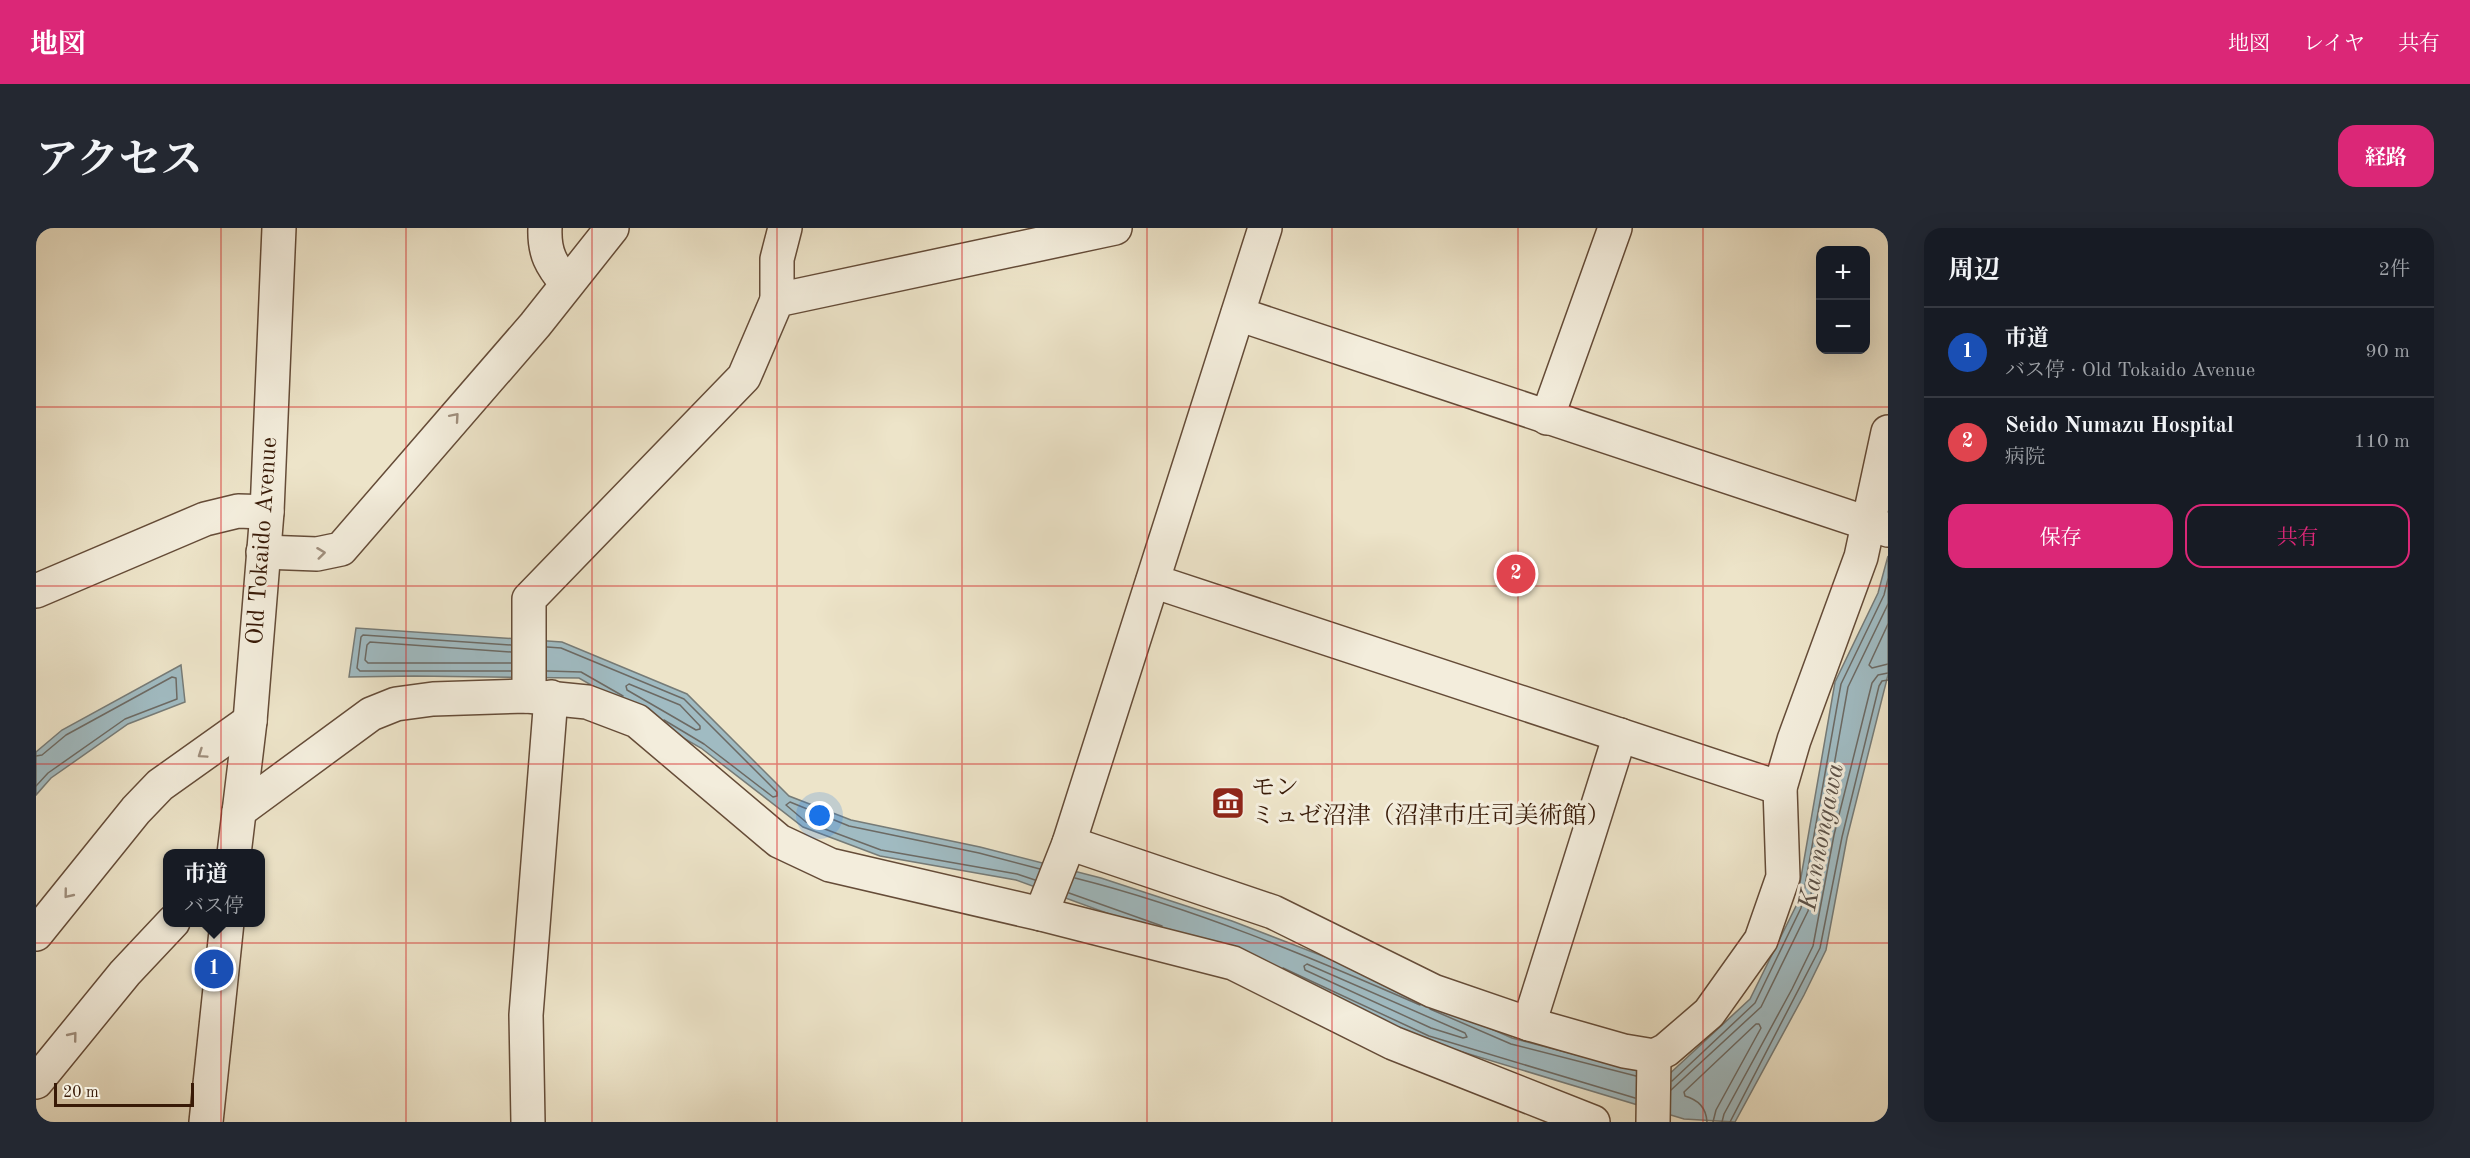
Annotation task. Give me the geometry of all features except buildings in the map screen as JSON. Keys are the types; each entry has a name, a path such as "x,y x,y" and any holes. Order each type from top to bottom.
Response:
{"street":[{"name":"Old Tokaido Avenue","path":"235,849 250,721 267,512 279,228"},
{"path":"545,228 544,244 553,267 567,284"},
{"path":"263,552 317,554 341,549 535,325 612,228"},
{"path":"528,1122 526,1015 536,692 528,626 529,599 744,377 777,300 777,259 785,228"},
{"path":"777,300 1014,238 1115,228"},
{"path":"1547,418 1615,228"},
{"path":"1041,914 1069,843 1238,314 1255,230"},
{"path":"1238,314 1877,528"},
{"path":"1069,843 1273,912 1433,991 1529,1024 1624,1051 1654,1056 1666,1050 1709,1013 1761,940 1783,877 1780,788 1794,740 1861,557 1877,528 1888,432"},
{"path":"36,591 205,519 238,511 267,512"},
{"path":"1153,581 1780,788"},
{"path":"239,810 371,714 396,704 433,699 536,692 587,702 637,722 779,841 830,865 1041,914 1233,963 1394,1043 1575,1119"},
{"path":"36,934 136,810 160,785 250,721"},
{"path":"1529,1024 1620,735"},
{"path":"36,1082 125,973 167,927"},
{"path":"206,1122 226,927"},
{"path":"1653,1122 1654,1056"}],"water":[{"name":"Kannongawa","path":"1888,556 1888,675 1847,838 1826,950 1735,1122 1684,1119 1426,1041 1145,927 1016,880 880,856 803,827 701,748 579,678 349,677 356,628 562,642 687,694 789,796 851,820 980,847 1101,878 1232,921 1328,958 1512,1038 1665,1078 1750,999 1796,906 1835,682 1878,593"},
{"path":"181,665 185,702 128,724 51,778 36,795 36,752 62,730"}],"place":[{"name":"Seido Numazu Hospital","path":"1516,574"},
{"name":"モン ミュゼ沼津（沼津市庄司美術館）","path":"1228,803"},
{"name":"市道","path":"214,969"}]}
